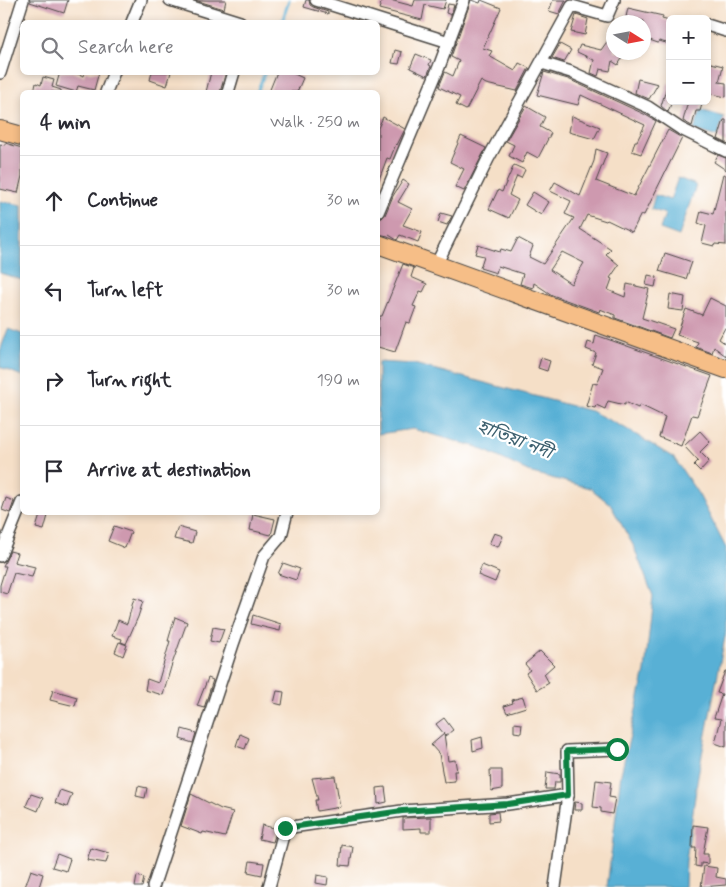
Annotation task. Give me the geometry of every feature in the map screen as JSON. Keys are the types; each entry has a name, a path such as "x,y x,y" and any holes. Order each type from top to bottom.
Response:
{"main road":[{"path":"0,130 20,135"},
{"path":"380,245 726,369"}],"street":[{"path":"0,73 23,0"},
{"path":"133,20 141,0"},
{"path":"170,0 234,20"},
{"path":"316,0 379,20"},
{"path":"380,207 449,42 464,0"},
{"path":"436,265 488,159 572,6 607,16 614,0"},
{"path":"380,20 449,42"},
{"path":"711,26 726,31"},
{"path":"542,63 571,72 648,107 681,129 726,151"},
{"path":"107,90 113,75"},
{"path":"229,90 233,75"},
{"path":"1,551 20,507"},
{"path":"153,887 264,556 282,536 286,515"},
{"path":"555,887 568,795 567,751 617,749"},
{"path":"269,887 285,828 402,811 508,804 568,795"}],"water":[{"path":"701,110 724,117 717,137 694,130"},
{"path":"678,178 696,185 679,236 660,229 665,214 651,209 655,195 670,200"},
{"path":"0,201 20,205 20,279 0,273"},
{"path":"8,329 20,333 20,375 0,367 0,351"},
{"name":"হাতিয়া নদী","path":"380,362 414,364 591,411 625,428 674,458 699,495 726,548 726,632 698,775 686,861 685,887 607,887 621,774 645,671 653,596 633,545 610,504 590,488 532,473 477,447 413,429 380,434"}],"building":[{"path":"30,0 68,0 64,13 30,2"},
{"path":"195,0 226,0 224,9"},
{"path":"306,0 309,0 310,5 313,7 328,12 328,14 304,7"},
{"path":"382,0 390,0 413,6 415,0 446,0 443,9 425,5 422,20 379,9"},
{"path":"471,0 480,3 481,0 501,8 483,48 492,51 489,56 515,71 519,63 529,68 517,91 486,84 481,81 466,110 456,105 460,97 439,87 445,72 453,76 459,61 451,57"},
{"path":"553,0 566,0 559,14 549,11"},
{"path":"448,4 454,5 451,15 446,13"},
{"path":"628,8 663,16 662,19 666,20 666,43 651,40 651,15 626,15"},
{"path":"576,15 588,19 585,35 571,32"},
{"path":"606,43 606,60 621,60 618,65 612,61 610,71 600,69 598,76 591,73 594,60 577,52 580,45 601,50"},
{"path":"560,44 571,50 564,62 552,58"},
{"path":"395,50 402,52 399,64 392,63"},
{"path":"416,54 431,60 427,76 410,68"},
{"path":"711,63 723,66 719,82 726,83 726,97 711,94"},
{"path":"544,72 568,79 656,121 641,154 632,151 635,141 637,141 645,125 581,95 578,105 537,95"},
{"path":"59,75 98,75 94,90 78,86 77,90 69,90 56,86"},
{"path":"151,75 170,75 167,86 150,80"},
{"path":"210,75 225,75 221,90 206,90"},
{"path":"276,75 296,75 303,78 298,90 270,90"},
{"path":"43,77 54,80 52,87 61,90 34,90 36,83 41,85"},
{"path":"638,79 658,84 649,99 635,93"},
{"path":"666,90 666,105 671,105 668,112 661,106"},
{"path":"687,105 702,105 700,111 696,111 692,126 683,121"},
{"path":"526,106 545,117 540,127 551,133 538,158 527,152 522,163 509,156 514,145 506,141"},
{"path":"572,116 600,127 594,139 569,132"},
{"path":"383,117 405,129 390,159 387,158 380,177 380,124"},
{"path":"724,120 726,120 726,143 718,139"},
{"path":"668,130 682,138 644,215 641,214 632,232 607,220 587,215 580,229 611,249 606,254 619,265 610,278 612,279 608,290 625,297 627,284 649,289 642,318 674,329 670,338 615,318 615,315 600,309 599,312 552,295 534,283 533,288 520,284 523,274 498,266 496,273 480,268 484,256 475,254 478,245 500,252 501,249 511,252 518,238 533,246 529,257 543,264 574,218 565,214 571,201 550,191 555,182 580,196 594,161 596,149 607,153 596,181 634,196","holes":["562,252 584,263 571,284 550,270"]},
{"path":"461,136 486,148 464,191 455,187 464,169 450,162"},
{"path":"5,143 20,147 20,184 18,193 0,189 0,144 5,145"},
{"path":"718,155 726,158 726,170 714,162"},
{"path":"514,165 525,170 521,178 517,176 509,195 518,200 509,218 489,209 498,190 502,192"},
{"path":"723,174 726,175 726,245 715,244 714,246 702,243 706,226 698,223 701,211 713,214"},
{"path":"403,180 409,184 398,202 412,209 403,225 422,232 418,242 400,235 397,240 389,235 380,234 380,218 385,215 393,196"},
{"path":"533,192 549,202 541,215 525,205"},
{"path":"441,213 452,216 447,225 438,222"},
{"path":"665,253 692,262 686,279 659,271"},
{"path":"403,264 414,268 411,277 427,284 423,292 420,291 413,306 416,307 410,323 406,322 395,352 380,348 380,316 382,316"},
{"path":"648,275 657,277 655,287 646,285"},
{"path":"670,294 685,297 683,311 668,309"},
{"path":"710,298 726,306 726,326 719,339 726,344 726,356 714,347 712,353 696,347 698,342 677,335 686,309 702,315"},
{"path":"596,335 712,376 697,416 692,415 681,446 659,437 665,417 640,405 638,408 625,402 625,405 608,401 605,409 596,405 595,408 586,406 593,383 597,384 603,368 592,364 596,353 586,349 588,342 594,344"},
{"path":"541,358 550,361 547,371 538,368"},
{"path":"700,431 710,442 700,452 709,461 700,471 694,465 698,461 684,446"},
{"path":"6,498 14,501 10,513 2,510"},
{"path":"40,515 48,515 44,530 36,528"},
{"path":"253,515 275,519 271,535 250,530"},
{"path":"114,526 131,532 125,548 108,541"},
{"path":"178,527 195,532 192,543 174,539"},
{"path":"494,533 503,536 498,547 489,544"},
{"path":"10,551 17,553 14,562 35,567 32,577 14,573 7,594 0,592 0,585 6,566 3,566"},
{"path":"283,563 300,569 296,580 278,574"},
{"path":"482,565 499,572 495,582 478,575"},
{"path":"134,598 143,601 126,644 121,642 122,639 112,636 118,620 127,624"},
{"path":"253,615 281,624 280,631 251,624"},
{"path":"175,617 187,622 163,695 145,690 147,679 158,683"},
{"path":"213,627 224,629 219,643 210,641"},
{"path":"119,642 127,645 123,656 115,652"},
{"path":"540,651 554,665 544,674 549,683 537,690 526,673 530,670 525,664"},
{"path":"725,671 726,747 715,743 721,719 714,718 722,694 717,693"},
{"path":"208,678 213,680 204,708 197,706"},
{"path":"53,690 77,697 75,706 50,700"},
{"path":"277,691 284,692 282,705 274,703"},
{"path":"523,697 526,707 507,713 504,706 513,703 512,700"},
{"path":"444,718 453,730 445,736 436,724"},
{"path":"514,723 522,724 521,733 514,732"},
{"path":"182,729 196,733 193,743 180,739"},
{"path":"240,734 249,738 245,749 236,746"},
{"path":"444,734 448,761 455,760 457,771 454,771 455,781 444,782 439,754 431,745"},
{"path":"482,737 483,748 473,751 472,740"},
{"path":"490,770 502,770 502,789 491,791"},
{"path":"547,772 560,774 560,782 555,782 554,789 545,789"},
{"path":"335,776 340,807 317,811 315,800 318,800 312,778"},
{"path":"596,780 611,782 609,797 615,798 612,814 601,812 601,808 593,807"},
{"path":"138,786 147,788 145,798 136,796"},
{"path":"385,787 387,802 378,804 377,788"},
{"path":"60,790 72,794 67,807 55,803"},
{"path":"31,794 43,798 38,811 26,806"},
{"path":"191,794 221,809 233,812 225,837 203,832 202,834 181,826"},
{"path":"575,802 582,803 582,810 574,810"},
{"path":"498,812 499,821 489,822 489,813"},
{"path":"431,817 431,832 421,832 421,828 403,829 403,818"},
{"path":"262,825 277,829 273,842 259,839"},
{"path":"693,825 708,827 703,854 708,854 708,864 701,863 701,867 695,866 696,848 692,848"},
{"path":"342,845 353,847 350,866 340,865"},
{"path":"91,848 109,853 106,863 87,860"},
{"path":"57,854 70,859 66,871 52,867"},
{"path":"250,861 264,863 262,875 248,872"},
{"path":"704,866 717,868 716,877 726,879 726,885 701,887"},
{"path":"31,870 43,874 39,887 25,887"},
{"path":"317,875 328,877 327,885 316,883"},
{"path":"137,876 144,878 142,887 135,887"}],"waterway":[{"path":"283,20 289,0"},
{"path":"258,90 264,75"}],"route":[{"path":"285,828 402,811 508,804 568,795 567,751 617,749"}]}
